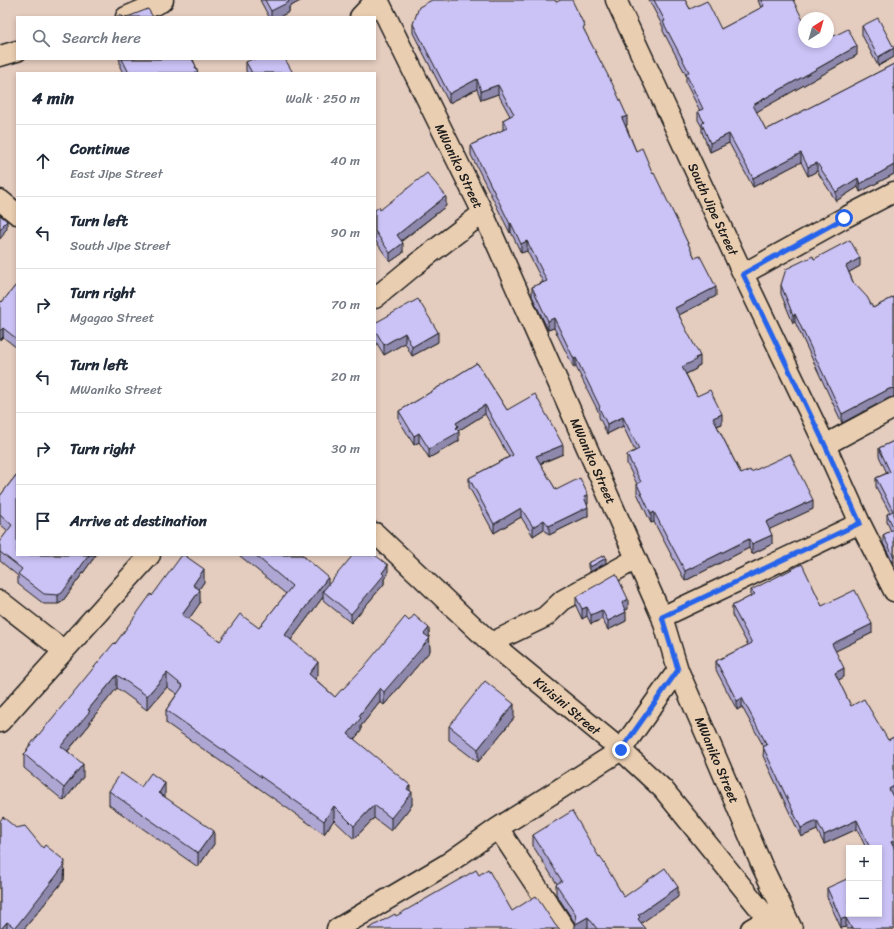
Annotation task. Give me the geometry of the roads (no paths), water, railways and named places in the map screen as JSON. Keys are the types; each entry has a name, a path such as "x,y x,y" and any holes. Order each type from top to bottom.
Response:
{"street":[{"path":"128,16 161,2 162,0"},
{"path":"361,16 377,0"},
{"name":"MWaniko Street","path":"377,0 483,213 662,617 678,670 762,866 792,929"},
{"name":"South Jipe Street","path":"616,0 743,274 825,445 860,523 894,591"},
{"path":"0,56 16,51"},
{"path":"743,274 894,192"},
{"path":"0,200 16,213"},
{"path":"376,297 414,265 483,213"},
{"path":"825,445 894,408"},
{"path":"662,617 860,523"},
{"name":"Kivisini Street","path":"376,534 491,643 621,750 663,789 772,924"},
{"path":"0,722 149,556"},
{"path":"491,643 544,617 563,600 636,559"},
{"path":"0,601 64,651"},
{"path":"337,929 447,864 498,828 621,750 678,670"},
{"path":"498,828 565,929"},
{"path":"751,929 772,924"}]}
